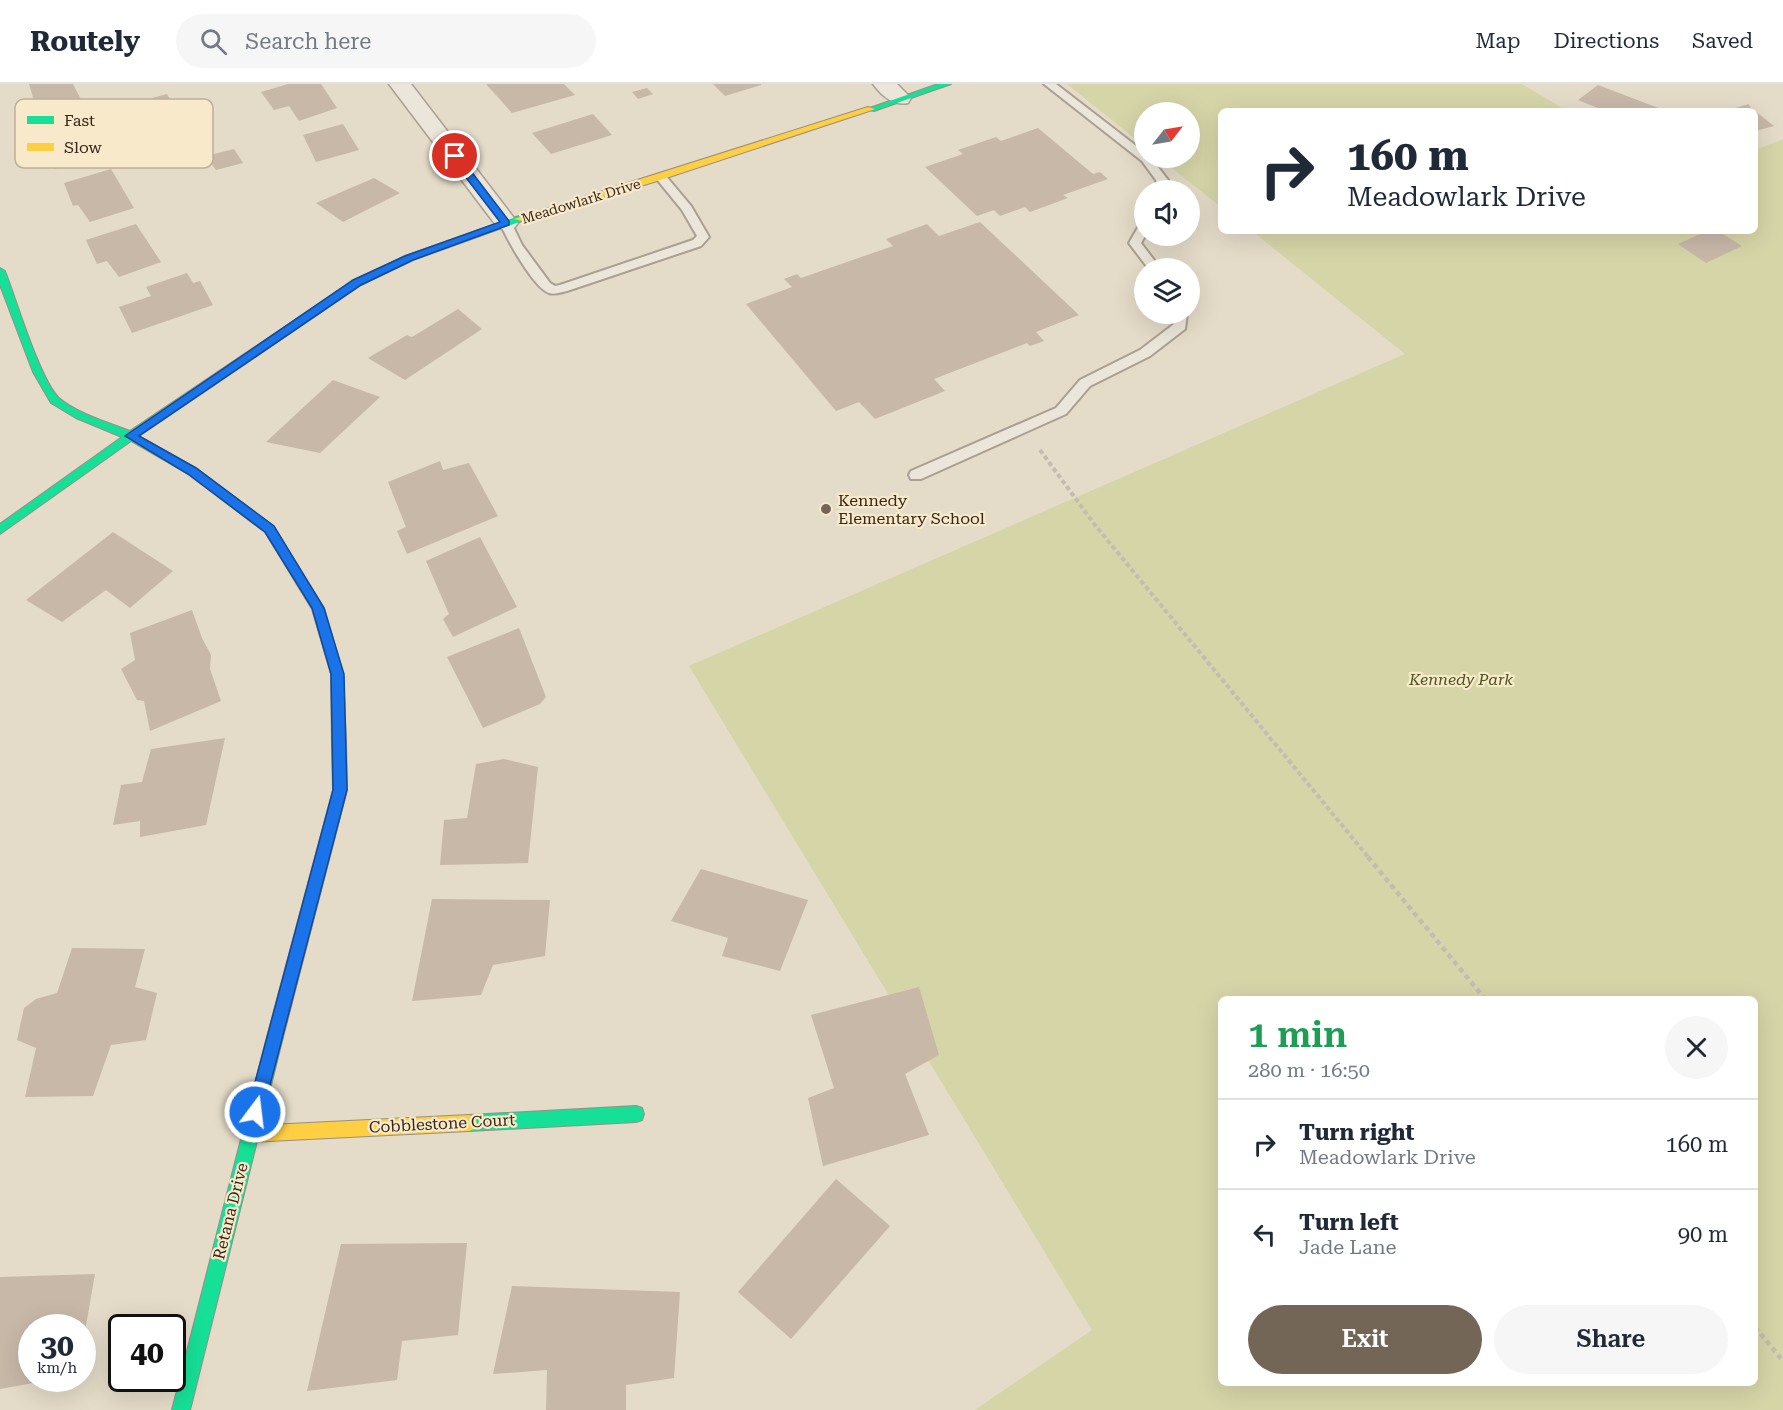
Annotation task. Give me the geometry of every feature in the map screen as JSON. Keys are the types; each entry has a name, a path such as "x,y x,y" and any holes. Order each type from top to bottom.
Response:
{"street":[{"path":"400,84 506,223"},
{"path":"884,84 900,98"},
{"name":"Meadowlark Drive","path":"0,530 131,436 357,283 409,258 506,223 661,177 947,84"},
{"name":"Retana Drive","path":"0,271 38,372 56,400 80,415 131,436 192,471 269,529 318,608 337,674 340,790 249,1134 181,1410"},
{"name":"Cobblestone Court","path":"249,1134 636,1114"}],"lane":[{"path":"1048,84 1146,159 1162,180"},
{"path":"506,223 516,245 546,286 553,290 563,288 697,243 703,237 687,209 661,177"},
{"path":"1137,246 1146,258"},
{"path":"916,475 1061,411 1084,383 1145,353 1180,324"}],"path":[{"path":"1024,427 1095,525 1483,996"},
{"path":"1758,1331 1783,1360"}],"green space":[{"path":"1067,84 1522,84 1562,108 1218,108 1218,205 1200,190 1200,180 1187,180 1172,168 1200,168 1200,102 1134,102 1134,138"},
{"name":"Kennedy Park","path":"1783,139 1783,1410 975,1410 1092,1330 689,666 1405,354 1256,234 1758,234 1758,149"}],"building":[{"path":"29,84 73,84 81,99 34,99"},
{"path":"288,84 321,84 337,108 299,121 289,106 274,110 261,92"},
{"path":"486,84 564,84 575,95 512,113"},
{"path":"713,84 761,84 761,85 725,96"},
{"path":"1598,85 1658,108 1598,108 1578,100"},
{"path":"647,88 653,94 638,99 632,92"},
{"path":"167,94 170,99 152,99"},
{"path":"1749,104 1751,108 1735,108"},
{"path":"1758,113 1774,126 1758,130"},
{"path":"593,114 612,135 551,154 532,133"},
{"path":"343,124 359,150 316,162 303,135"},
{"path":"1038,128 1093,174 1100,172 1108,179 1063,195 1068,198 1030,212 1025,207 1000,216 994,210 977,216 925,167 963,154 958,150 996,137 1001,141"},
{"path":"234,149 243,163 216,170 213,166 213,154"},
{"path":"111,169 134,208 90,222 78,205 73,206 64,183"},
{"path":"374,178 400,193 343,222 316,203"},
{"path":"980,222 1079,315 1036,332 1044,341 1030,346 1027,343 934,379 945,391 875,419 859,402 836,411 746,304 792,287 784,279 797,274 801,278 893,246 886,239 927,224 939,236"},
{"path":"136,224 161,262 119,277 107,261 97,264 86,240"},
{"path":"1700,234 1723,234 1742,246 1706,263 1678,244"},
{"path":"187,273 193,283 200,281 213,305 132,333 119,307 151,296 146,287"},
{"path":"458,309 482,329 405,380 368,358 407,335 412,337"},
{"path":"333,380 380,397 320,453 266,442"},
{"path":"440,461 443,470 469,463 498,516 407,554 397,531 406,527 388,482"},
{"path":"113,532 173,571 130,608 106,590 62,622 26,600"},
{"path":"480,537 517,607 453,637 443,619 449,614 426,561"},
{"path":"192,610 211,655 210,669 221,701 150,731 144,701 137,700 121,669 135,660 130,633"},
{"path":"519,628 546,697 540,704 483,728 447,657"},
{"path":"225,738 206,825 140,837 140,821 113,825 121,785 142,782 151,749"},
{"path":"504,759 538,767 528,863 440,865 444,820 467,818 476,764"},
{"path":"701,869 808,900 780,971 722,956 728,938 671,921"},
{"path":"432,899 550,900 545,956 493,965 481,995 412,1001"},
{"path":"72,948 145,949 135,987 157,993 146,1040 111,1045 93,1096 25,1097 36,1048 17,1040 24,1008 36,999 57,993"},
{"path":"919,987 939,1055 905,1074 929,1135 823,1166 808,1098 834,1088 811,1015"},
{"path":"836,1179 890,1226 791,1339 738,1292"},
{"path":"467,1243 458,1335 402,1341 397,1380 307,1391 341,1244"},
{"path":"95,1274 88,1314 18,1314 18,1386 0,1389 0,1277"},
{"path":"512,1286 680,1292 674,1378 626,1385 626,1410 546,1410 547,1370 493,1374"}],"traffic: fast":[{"path":"871,109 947,84"},
{"path":"0,530 131,436 357,283 409,258 519,219"},
{"path":"0,271 38,372 55,400 80,415 131,436 192,471 269,529 318,608 337,674 339,742"},
{"path":"181,1410 275,1037"},
{"path":"469,1123 636,1114"}],"traffic: slow":[{"path":"519,219 651,180 871,109"},
{"path":"275,1037 340,790 339,742"},
{"path":"249,1134 469,1123"}],"place":[{"name":"Kennedy Elementary School","path":"826,509"}],"route":[{"path":"255,1112 340,790 337,674 318,608 269,529 192,471 131,436 357,283 409,258 506,223 455,156"}]}
